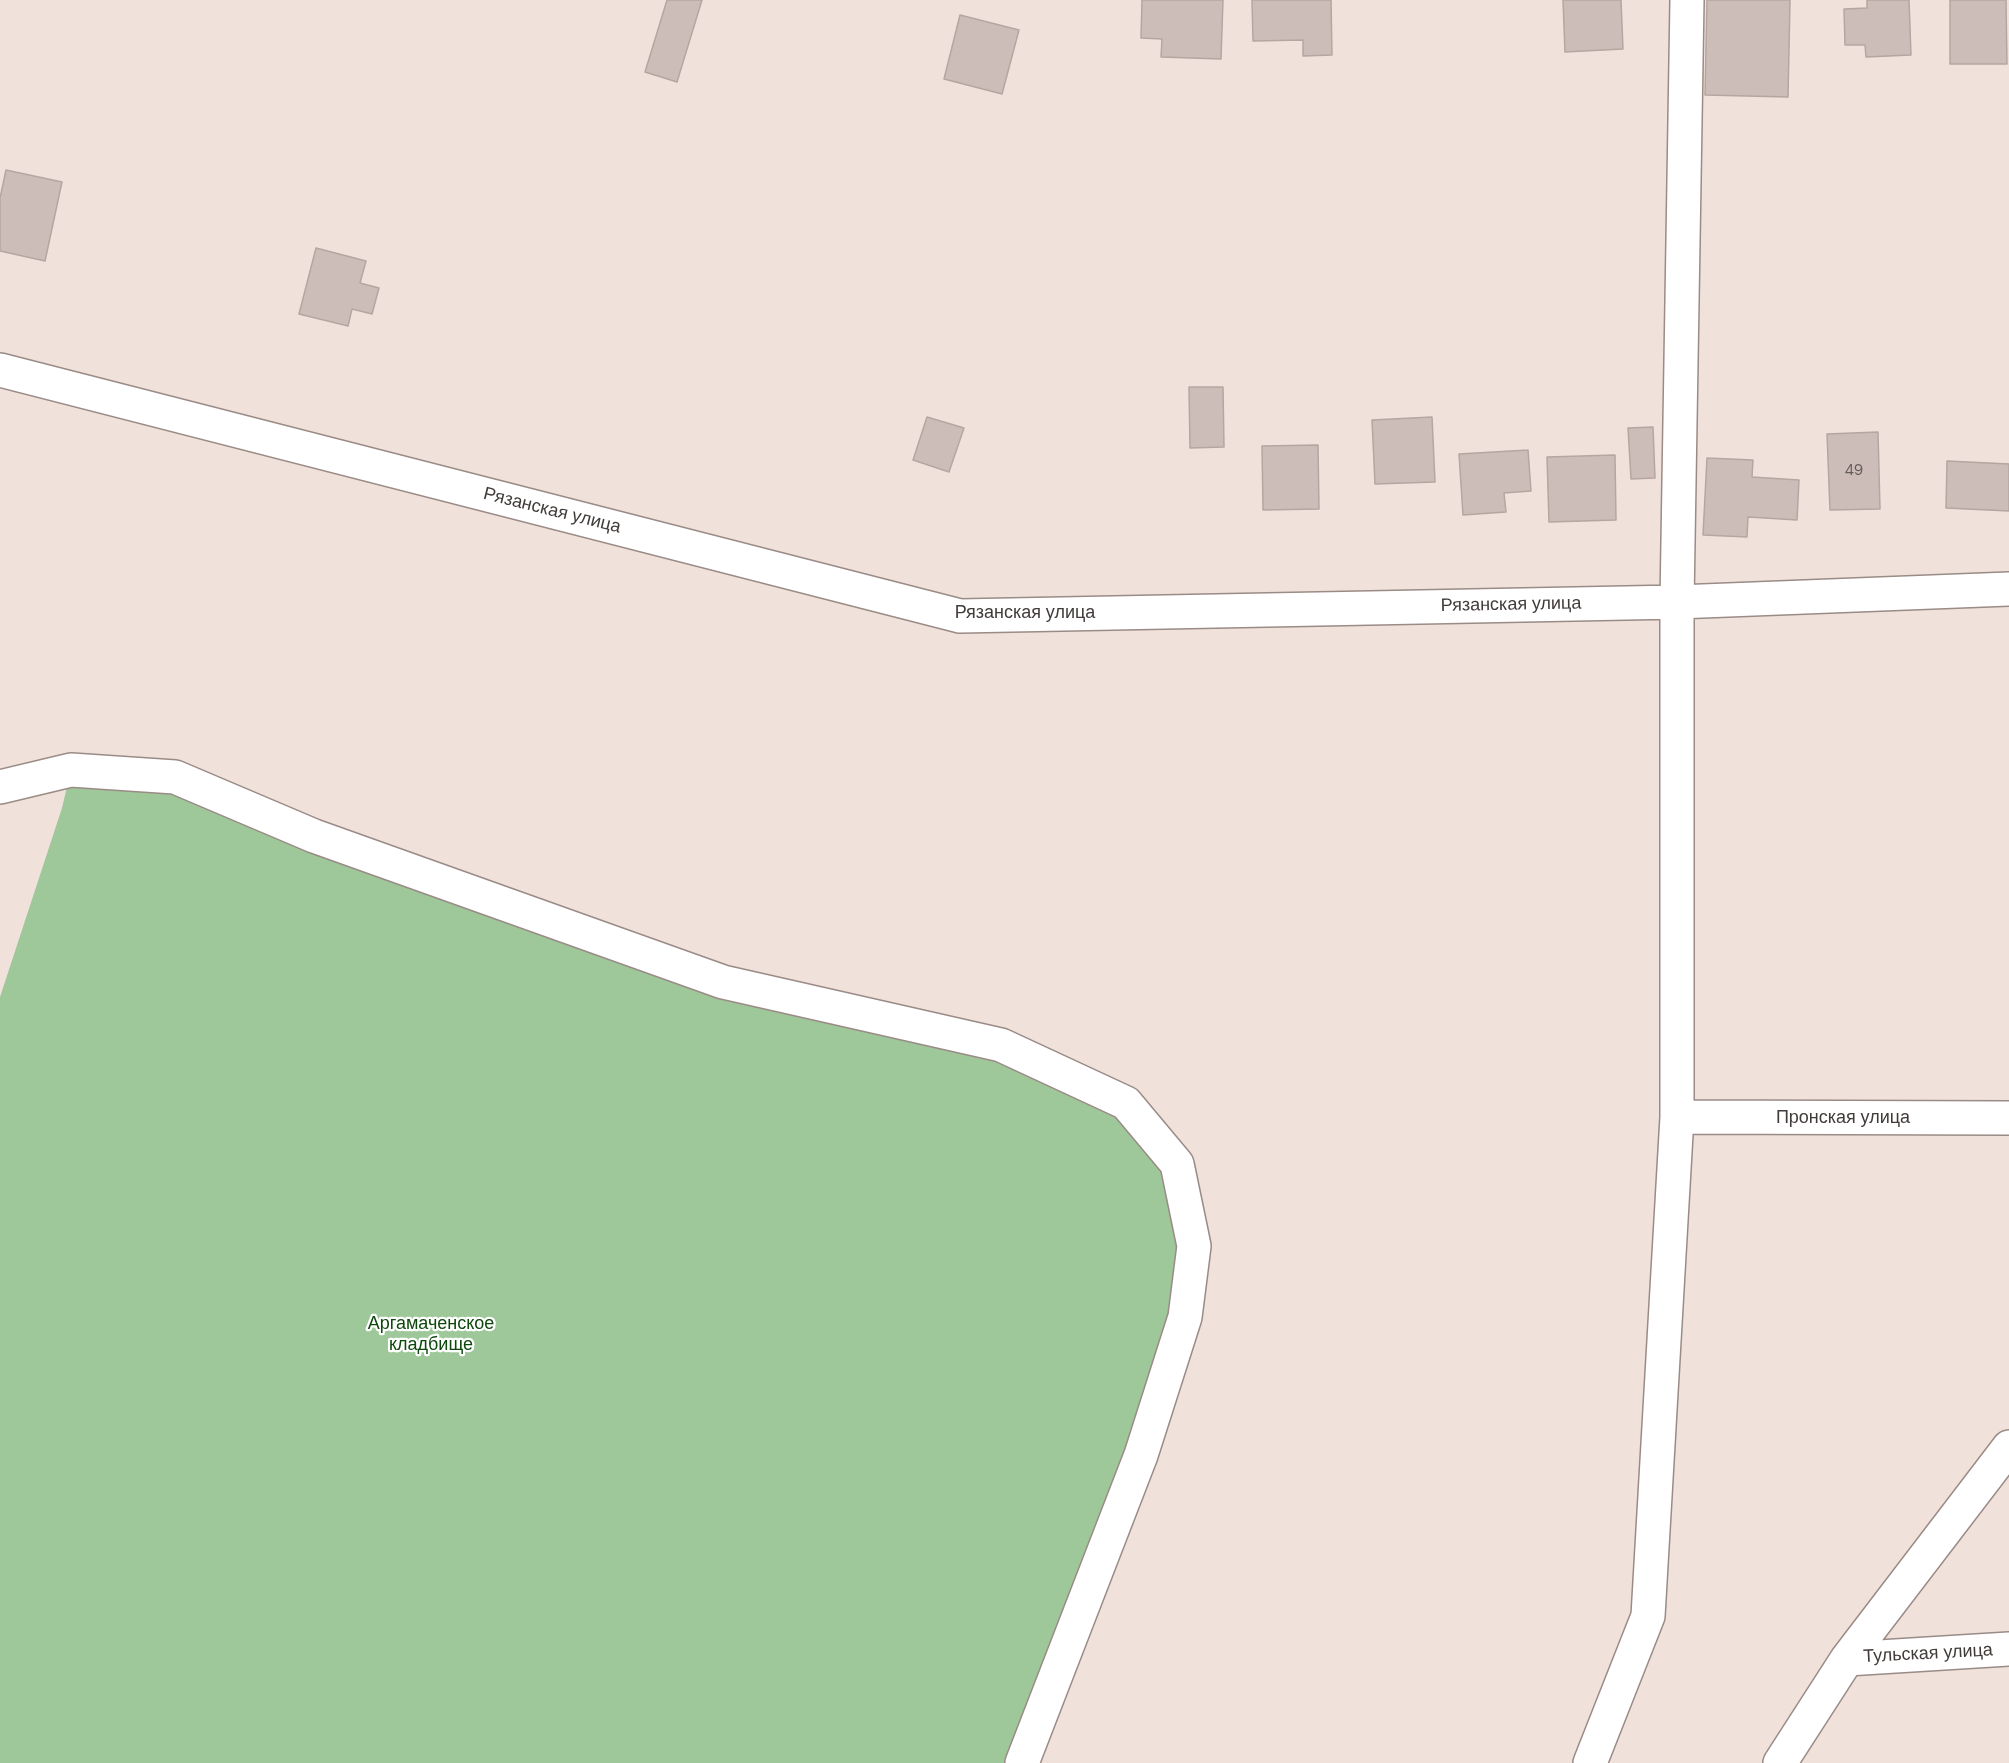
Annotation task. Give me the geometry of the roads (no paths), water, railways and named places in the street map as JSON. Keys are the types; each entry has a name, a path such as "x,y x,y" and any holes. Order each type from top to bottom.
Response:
{"street":[{"path":"1590,1763 1648,1616 1677,1117 1677,602 1687,0"},
{"name":"Рязанская улица","path":"0,370 960,616 1677,602 2009,589"},
{"path":"0,787 71,770 175,777 314,836 723,982 1001,1045 1126,1103 1177,1164 1194,1246 1185,1317 1141,1455 1022,1763"},
{"name":"Пронская улица","path":"1677,1117 2009,1118"},
{"path":"1780,1763 1847,1659 2009,1447"},
{"name":"Тульская улица","path":"1847,1659 2009,1649"}],"park label":[{"name":"Аргамаченское кладбище","path":"431,1334"}]}
